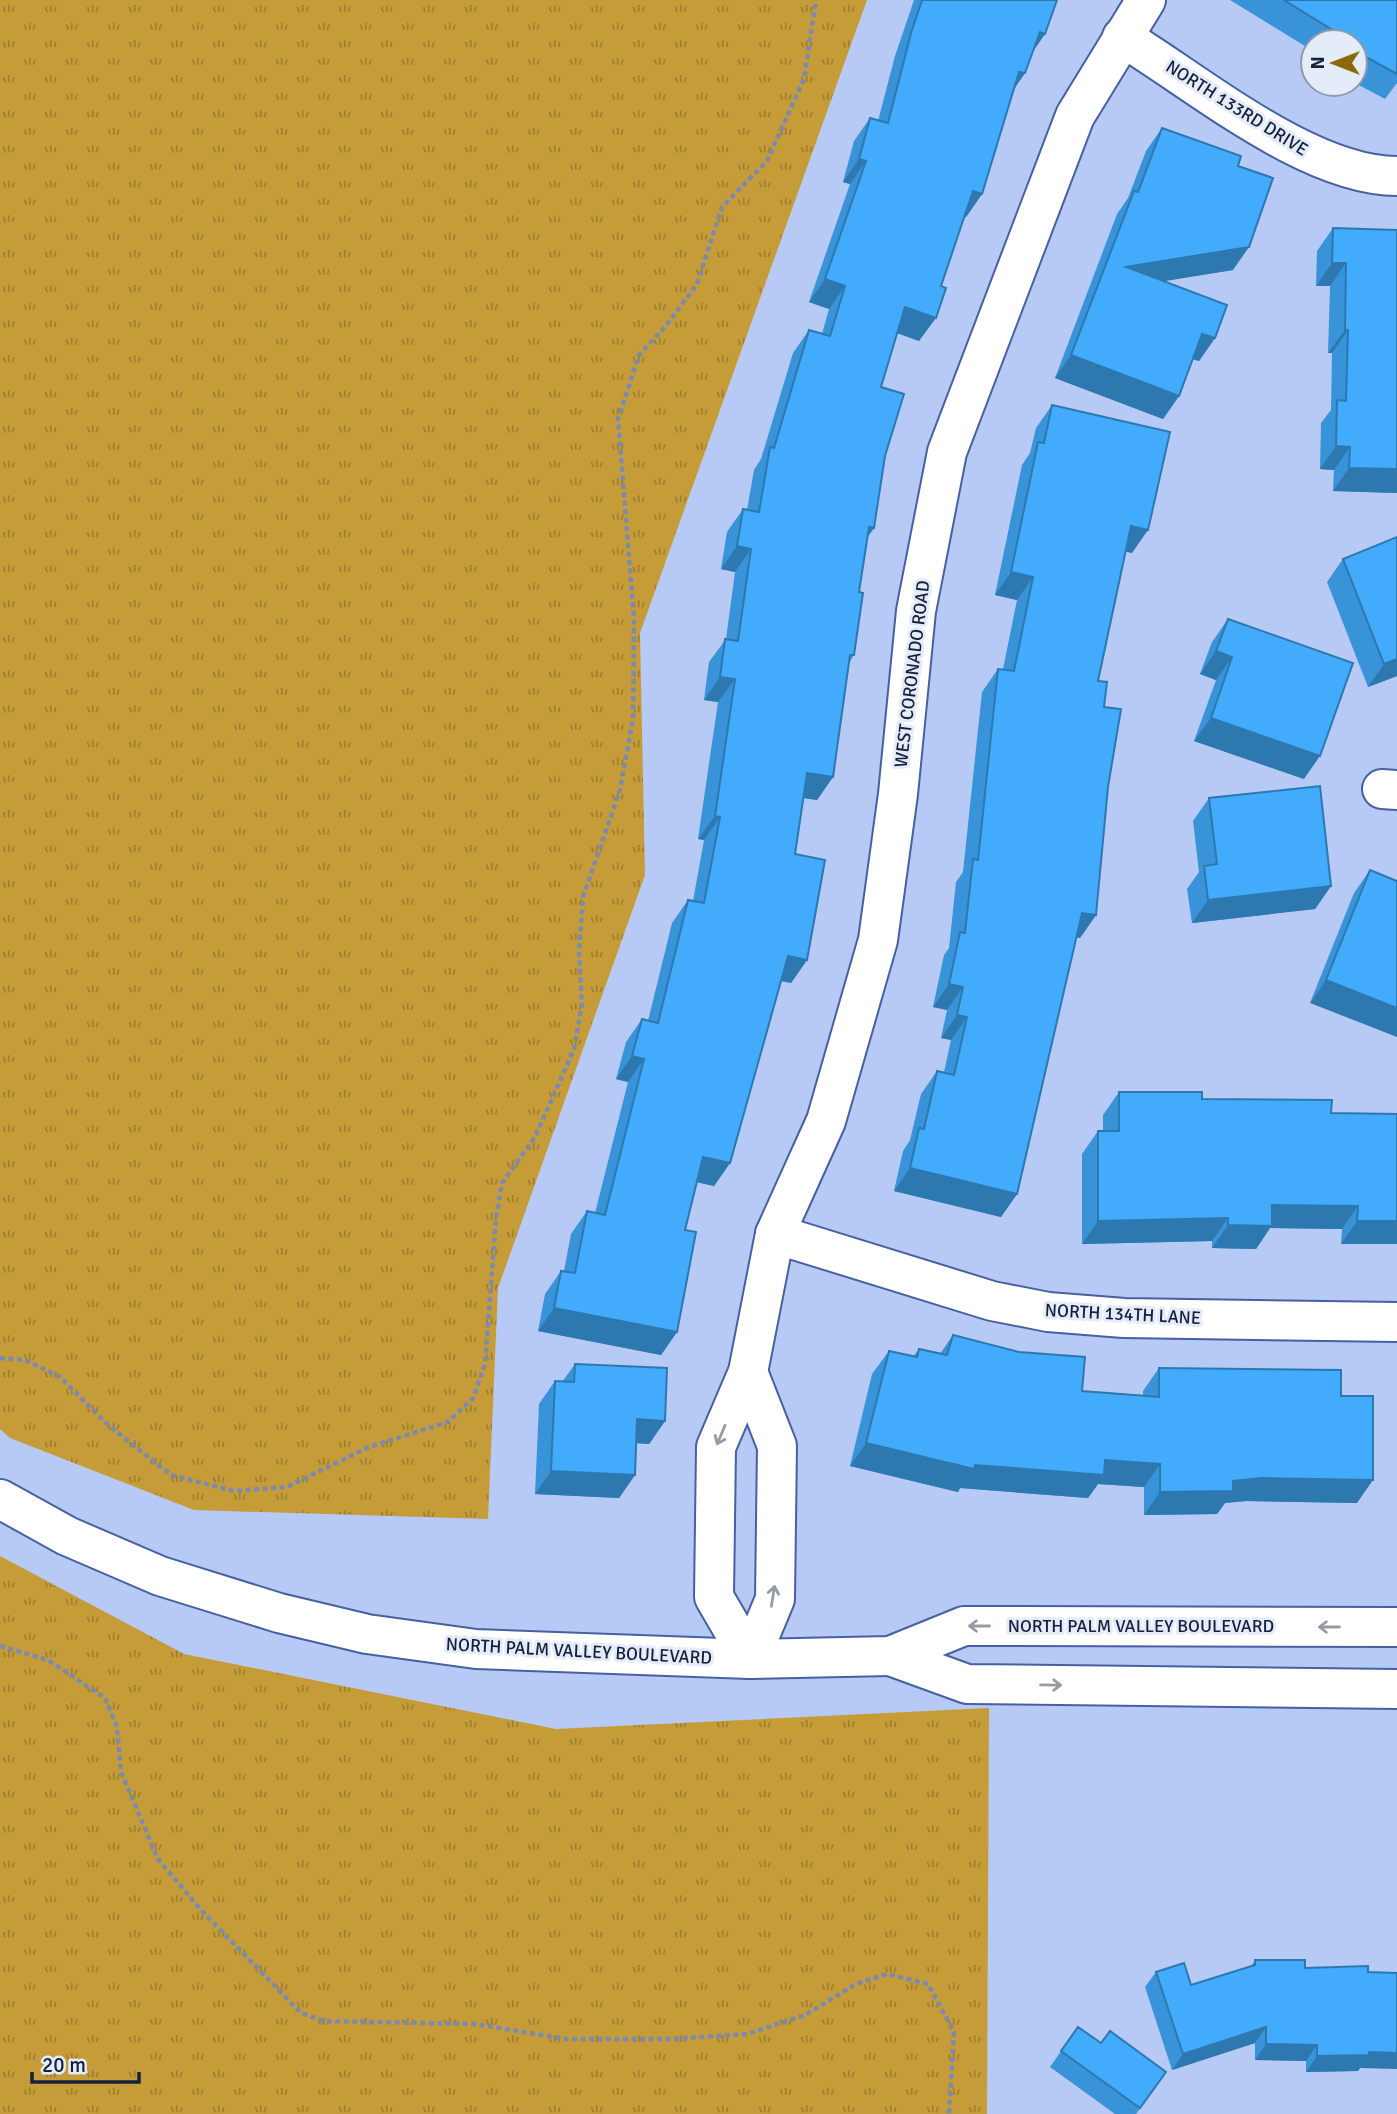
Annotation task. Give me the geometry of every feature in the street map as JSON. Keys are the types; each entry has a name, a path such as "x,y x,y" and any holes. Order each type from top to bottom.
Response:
{"street":[{"name":"WEST CORONADO ROAD","path":"750,1659 714,1597 716,1447 748,1372 775,1234 826,1121 878,940 898,794 916,611 947,452 1075,116 1146,0"},
{"name":"NORTH 133RD DRIVE","path":"1122,37 1301,152 1377,176 1397,176"},
{"name":"NORTH 134TH LANE","path":"775,1234 992,1301 1048,1312 1124,1318 1397,1322"},
{"path":"748,1372 777,1447 775,1599 750,1659"},
{"name":"NORTH PALM VALLEY BOULEVARD","path":"0,1499 67,1536 160,1577 279,1613 367,1634 476,1649 750,1659 890,1656 964,1626 1397,1627"},
{"name":"NORTH PALM VALLEY BOULEVARD","path":"890,1656 967,1684 1397,1689"}],"path":[{"path":"0,1358 25,1360 60,1377 108,1425 171,1475 234,1491 287,1487 369,1447 448,1422 473,1398 485,1364 496,1218 502,1183 535,1137 574,1049 582,1005 579,951 583,897 620,790 633,719 634,619 618,419 639,355 665,327 697,284 722,207 767,162 804,79 816,0"},
{"path":"0,1646 48,1660 105,1698 117,1727 121,1772 158,1859 201,1910 301,2013 324,2021 475,2024 566,2039 684,2038 747,2034 806,2015 856,1984 887,1975 928,1984 954,2032 949,2114"}],"green space":[{"path":"0,0 867,0 640,633 645,875 498,1288 488,1519 194,1510 10,1438 0,1429"},
{"path":"0,1556 184,1654 556,1729 989,1708 987,2114 0,2114"}],"building":[{"path":"922,0 1057,0 1045,34 1040,32 1025,73 1019,72 982,194 973,191 941,286 946,288 936,318 905,307 881,387 904,394 885,456 874,528 869,527 859,592 863,593 854,655 850,655 833,777 807,773 795,854 825,860 807,960 788,956 730,1163 703,1157 685,1230 696,1232 677,1332 554,1308 561,1271 575,1273 587,1211 605,1215 644,1059 632,1056 642,1019 658,1023 688,900 704,903 720,817 715,816 735,679 720,677 725,639 738,641 751,549 737,546 743,509 759,512 770,447 774,448 809,330 830,336 845,286 825,279 866,161 859,159 870,118 888,123"},
{"path":"1284,0 1397,0 1397,74 1369,59 1369,28 1329,28"},
{"path":"1162,128 1241,156 1238,166 1273,178 1249,247 1126,267 1227,305 1215,338 1202,334 1179,396 1071,355 1134,191 1138,192"},
{"path":"1333,228 1397,230 1397,469 1349,468 1350,447 1336,446 1337,400 1346,401 1348,330 1345,330 1346,263 1332,263"},
{"path":"1052,405 1170,432 1148,530 1131,526 1098,681 1107,682 1104,707 1121,709 1108,787 1096,915 1082,913 1017,1194 910,1168 919,1128 924,1129 937,1071 954,1075 967,1017 957,1015 963,987 949,984 960,932 965,933 973,859 978,860 998,669 1014,671 1033,577 1011,572 1038,442 1044,443"},
{"path":"1397,537 1397,659 1384,664 1343,559"},
{"path":"1228,619 1353,663 1320,756 1211,718 1232,657 1216,651"},
{"path":"1320,786 1331,886 1208,900 1204,866 1217,864 1209,798"},
{"path":"1370,870 1397,881 1397,1008 1326,980"},
{"path":"1119,1092 1202,1092 1202,1099 1332,1100 1331,1113 1397,1114 1397,1221 1357,1221 1358,1206 1272,1205 1272,1226 1228,1225 1228,1218 1098,1221 1098,1131 1119,1131"},
{"path":"953,1335 1019,1352 1085,1357 1082,1391 1159,1397 1159,1368 1341,1370 1341,1396 1373,1396 1373,1480 1262,1478 1233,1481 1233,1491 1160,1492 1160,1464 1105,1460 1104,1475 975,1465 974,1469 866,1443 889,1351 917,1357 919,1349 947,1355"},
{"path":"575,1364 667,1368 665,1421 637,1419 635,1475 551,1471 555,1381 574,1382"},
{"path":"1255,1960 1305,1960 1305,1968 1368,1966 1368,1972 1397,1973 1397,2053 1317,2056 1317,2045 1266,2044 1266,2027 1183,2054 1156,1972 1184,1963 1191,1985 1255,1965"},
{"path":"1078,2027 1101,2043 1110,2031 1166,2072 1140,2108 1061,2051"}]}
